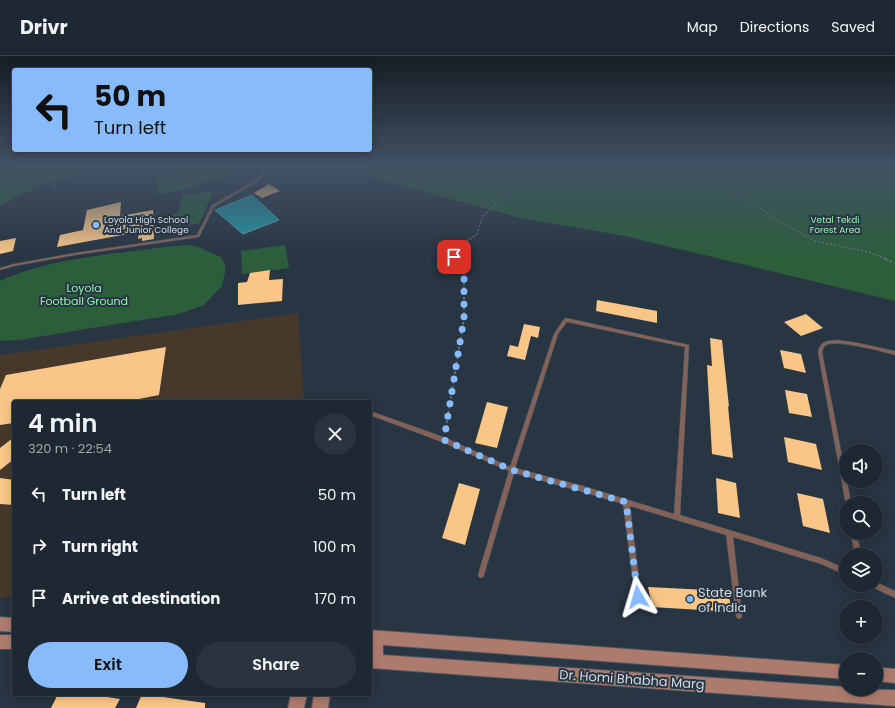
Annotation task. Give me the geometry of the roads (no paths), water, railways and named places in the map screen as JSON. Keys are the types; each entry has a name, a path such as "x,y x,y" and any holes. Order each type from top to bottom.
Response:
{"main road":[{"path":"0,624 12,625"},
{"path":"372,661 373,638"},
{"name":"Dr. Homi Bhabha Marg","path":"373,638 839,671"},
{"path":"0,642 12,642"},
{"name":"Dr. Homi Bhabha Marg","path":"372,661 895,698"},
{"path":"883,675 895,676"},
{"path":"296,708 299,696"},
{"path":"320,708 322,696"}],"lane":[{"path":"0,269 74,254 198,236 212,206 231,195"},
{"path":"481,575 512,470 556,334 566,320 687,346 677,517"},
{"path":"847,496 820,352 821,347 825,344 842,342 895,353"},
{"path":"372,414 444,440 512,470 677,517 821,561 839,569"},
{"path":"626,502 638,597"},
{"path":"729,533 739,616"},
{"path":"883,589 895,595"}],"water":[{"path":"252,195 279,220 243,234 215,210"}],"place":[{"name":"Loyola High School And Junior College","path":"96,225"},
{"name":"State Bank of India","path":"690,599"}],"park label":[{"name":"Vetal Tekdi Forest Area","path":"835,226"},
{"name":"Loyola Football Ground","path":"84,294"}]}
